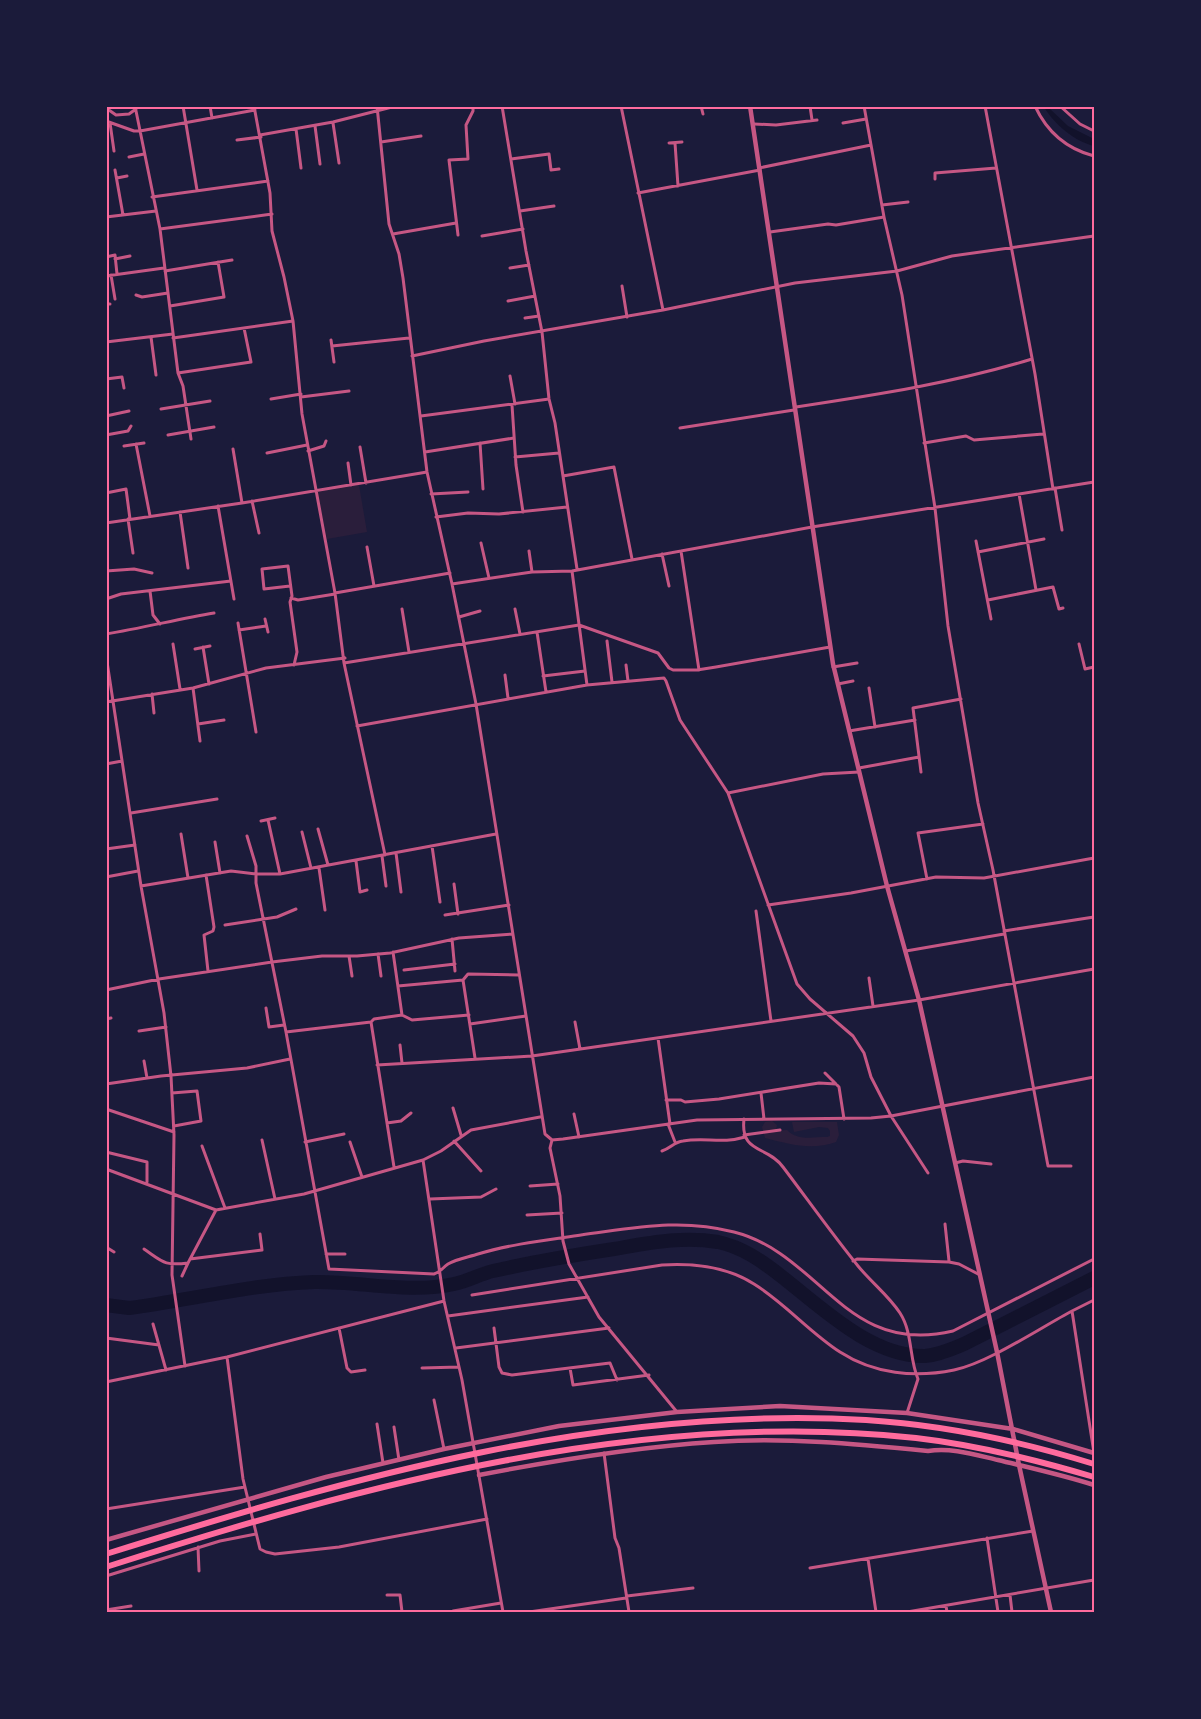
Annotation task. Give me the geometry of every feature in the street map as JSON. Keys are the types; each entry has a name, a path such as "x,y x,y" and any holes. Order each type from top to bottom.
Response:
{"highway":[{"path":"106,1554 330,1488 520,1445 638,1426 806,1418 867,1420 981,1435 1095,1464"},
{"path":"106,1568 218,1533 384,1488 588,1446 640,1440 746,1432 865,1433 919,1438 979,1448 1095,1477"}],"street":[{"path":"183,106 197,190"},
{"path":"210,106 212,118"},
{"path":"237,140 315,126 396,106"},
{"path":"458,235 449,160 468,159 466,125 473,106"},
{"path":"502,106 542,332 549,399 560,453 577,569"},
{"path":"621,106 663,310"},
{"path":"660,106 666,106"},
{"path":"701,106 703,114"},
{"path":"750,106 833,667 904,952 919,1000 997,1351 1051,1612"},
{"path":"810,106 812,120"},
{"path":"864,106 884,217 897,271 935,508 948,626 1048,1166 1071,1166"},
{"path":"985,106 1062,530"},
{"path":"1035,106 1042,121 1054,135 1068,145 1095,156"},
{"path":"1060,106 1080,124 1095,131"},
{"path":"106,108 116,115 129,114 136,108"},
{"path":"136,108 160,229 178,373 183,386 191,439"},
{"path":"114,151 108,122 140,132 254,108 268,181 272,231 293,321 308,451 335,593 344,661 384,855 386,886"},
{"path":"377,109 385,192 403,278 427,472 476,704 520,975 540,1117 545,1134 552,1140 697,1120 844,1119 891,1116 1095,1077"},
{"path":"753,124 776,125 817,120"},
{"path":"843,123 866,120"},
{"path":"333,122 339,163"},
{"path":"315,126 320,164"},
{"path":"296,129 301,168"},
{"path":"381,142 421,136"},
{"path":"669,143 682,142"},
{"path":"675,143 678,186"},
{"path":"638,194 871,145"},
{"path":"129,157 144,154"},
{"path":"511,159 549,154 552,170 559,169"},
{"path":"935,179 935,173 996,168"},
{"path":"115,170 123,215"},
{"path":"117,178 127,176"},
{"path":"153,197 268,181"},
{"path":"882,205 908,202"},
{"path":"520,211 554,206"},
{"path":"106,217 156,211"},
{"path":"160,229 272,214"},
{"path":"769,232 884,217"},
{"path":"392,234 456,223"},
{"path":"482,236 523,229"},
{"path":"412,356 627,317 777,286 897,271 952,256 1095,236"},
{"path":"106,256 115,255 117,274"},
{"path":"115,259 130,256"},
{"path":"115,299 109,275 232,260"},
{"path":"170,306 224,297 219,262"},
{"path":"510,268 529,265"},
{"path":"622,286 627,317"},
{"path":"136,295 142,297 168,293"},
{"path":"508,301 535,296"},
{"path":"525,318 539,316"},
{"path":"106,342 293,321"},
{"path":"178,373 251,362 244,328"},
{"path":"150,337 156,375"},
{"path":"332,346 409,339"},
{"path":"331,340 334,362"},
{"path":"680,428 915,388 1032,359"},
{"path":"510,376 514,404 515,458 523,512"},
{"path":"106,379 122,377 124,388"},
{"path":"272,399 349,391"},
{"path":"421,416 549,399"},
{"path":"161,409 210,401"},
{"path":"106,416 129,411"},
{"path":"106,435 128,431 131,426"},
{"path":"168,435 214,427"},
{"path":"924,443 966,436 974,440 1044,434"},
{"path":"425,452 514,438"},
{"path":"308,451 319,449 326,441"},
{"path":"124,447 144,443"},
{"path":"480,443 483,489"},
{"path":"136,444 150,516"},
{"path":"267,453 307,445"},
{"path":"360,447 366,483"},
{"path":"233,449 243,503"},
{"path":"515,458 560,453"},
{"path":"348,463 351,485"},
{"path":"563,476 614,467 632,559"},
{"path":"106,522 243,503 427,472"},
{"path":"452,584 532,572 572,571 812,528 1095,482"},
{"path":"106,493 126,489 133,553"},
{"path":"431,494 468,492"},
{"path":"1019,494 1036,590"},
{"path":"252,501 259,532"},
{"path":"218,506 234,599"},
{"path":"436,517 468,513 499,514 567,507"},
{"path":"180,512 188,568"},
{"path":"978,552 1044,539"},
{"path":"976,541 991,619"},
{"path":"481,543 489,578"},
{"path":"367,547 374,586"},
{"path":"529,551 532,572"},
{"path":"681,551 699,670"},
{"path":"662,554 669,586"},
{"path":"291,586 264,590 262,569 288,566 291,586 297,652 294,665"},
{"path":"106,571 134,569 152,573"},
{"path":"572,571 586,685"},
{"path":"291,598 298,600 450,573"},
{"path":"106,598 121,594 231,581"},
{"path":"988,600 1053,587 1059,609 1063,608"},
{"path":"150,591 153,615 160,624"},
{"path":"198,609 199,615"},
{"path":"402,609 409,652"},
{"path":"515,609 520,634"},
{"path":"459,617 480,611"},
{"path":"106,634 214,613"},
{"path":"265,619 267,632"},
{"path":"238,623 256,732"},
{"path":"106,702 193,688 247,673 294,665 409,652 579,625 658,653 669,668 699,670 830,647"},
{"path":"239,630 266,626"},
{"path":"537,632 546,692"},
{"path":"607,641 612,682"},
{"path":"173,644 180,689"},
{"path":"1079,644 1085,669 1095,667"},
{"path":"195,649 210,646"},
{"path":"203,647 209,684"},
{"path":"166,651 174,650"},
{"path":"106,655 138,871 166,1027 174,1126 172,1265 185,1366"},
{"path":"833,667 857,663"},
{"path":"626,665 628,681"},
{"path":"543,676 585,671"},
{"path":"505,675 508,698"},
{"path":"357,726 586,685 664,678 680,720 729,793 797,984 810,999 853,1036 864,1053 872,1077 891,1116 928,1173"},
{"path":"838,684 853,681"},
{"path":"193,688 200,741"},
{"path":"869,688 875,727"},
{"path":"152,694 154,713"},
{"path":"921,772 913,708 961,699"},
{"path":"198,724 224,720"},
{"path":"849,731 915,720"},
{"path":"729,793 919,757"},
{"path":"106,764 123,761"},
{"path":"131,813 217,799"},
{"path":"261,821 275,819"},
{"path":"268,820 280,874"},
{"path":"927,879 918,833 983,824"},
{"path":"318,830 328,866"},
{"path":"302,832 311,869"},
{"path":"181,834 188,878"},
{"path":"141,886 220,873 244,871 256,874 280,874 496,834"},
{"path":"247,836 256,866 263,920 329,1269 416,1275 440,1274 448,1264 479,1254 563,1239 674,1224 701,1225 737,1233 787,1258 849,1312 872,1325 908,1336 933,1336 953,1331 1095,1259"},
{"path":"214,842 220,873"},
{"path":"106,849 135,844"},
{"path":"432,846 440,902"},
{"path":"396,853 401,892"},
{"path":"768,905 927,879 994,877 1095,858"},
{"path":"356,861 360,892 367,890"},
{"path":"319,868 325,910"},
{"path":"106,877 138,871"},
{"path":"206,875 214,927 213,931 204,935 208,972"},
{"path":"454,884 458,914"},
{"path":"446,915 508,905"},
{"path":"225,925 277,917 296,909"},
{"path":"756,911 771,1021"},
{"path":"904,952 1095,917"},
{"path":"106,990 159,979 272,962 322,956 378,954 452,939 513,934"},
{"path":"452,939 455,971"},
{"path":"393,952 402,1015"},
{"path":"378,954 381,976"},
{"path":"349,956 352,976"},
{"path":"404,970 454,964"},
{"path":"377,1065 532,1056 919,1000 1095,969"},
{"path":"398,986 463,980 468,974 520,975"},
{"path":"869,978 873,1007"},
{"path":"463,980 475,1058"},
{"path":"266,1008 268,1027 284,1024"},
{"path":"286,1032 371,1022 374,1019 402,1015 412,1020 469,1014"},
{"path":"470,1024 526,1016"},
{"path":"371,1022 394,1167"},
{"path":"575,1022 580,1049"},
{"path":"139,1031 166,1027"},
{"path":"658,1038 669,1124 675,1142"},
{"path":"400,1045 402,1063"},
{"path":"106,1084 247,1068 290,1059"},
{"path":"144,1061 147,1078"},
{"path":"825,1072 833,1078 838,1087 844,1119"},
{"path":"666,1100 685,1102 819,1083 836,1084"},
{"path":"172,1093 197,1091 201,1121 174,1126"},
{"path":"761,1093 764,1119"},
{"path":"453,1108 461,1136"},
{"path":"106,1109 174,1132"},
{"path":"387,1123 401,1121 411,1113"},
{"path":"574,1114 579,1137"},
{"path":"106,1168 216,1210 314,1192 423,1160 441,1151 471,1130 540,1117"},
{"path":"744,1119 745,1136 749,1145 776,1158 854,1261 901,1314 918,1382 907,1413"},
{"path":"662,1151 670,1148 675,1142 699,1139 718,1142 780,1130"},
{"path":"304,1142 344,1134"},
{"path":"262,1140 275,1199"},
{"path":"552,1140 550,1148 558,1184 565,1252 576,1278 599,1317 649,1375 677,1412"},
{"path":"454,1141 479,1170 484,1163"},
{"path":"350,1142 363,1177"},
{"path":"202,1146 225,1208"},
{"path":"256,1148 264,1146"},
{"path":"106,1152 147,1162 147,1183"},
{"path":"423,1160 443,1296 456,1348 503,1612"},
{"path":"955,1163 963,1161 991,1164"},
{"path":"268,1166 274,1164"},
{"path":"530,1186 558,1184"},
{"path":"430,1199 481,1197 496,1190"},
{"path":"182,1276 216,1210"},
{"path":"527,1215 562,1213"},
{"path":"945,1224 949,1262"},
{"path":"144,1249 172,1265 261,1250 260,1234"},
{"path":"106,1247 114,1252"},
{"path":"326,1254 345,1254"},
{"path":"854,1261 858,1259 949,1262 959,1264 980,1275"},
{"path":"472,1295 662,1265 685,1263 706,1266 730,1272 753,1283 780,1302 840,1352 858,1362 880,1370 915,1373 956,1370 1095,1300"},
{"path":"448,1316 588,1297"},
{"path":"106,1382 227,1357 444,1301"},
{"path":"106,1540 247,1499 444,1449 559,1426 677,1412 780,1406 907,1413 1013,1429 1094,1453 1072,1311"},
{"path":"153,1323 166,1370"},
{"path":"339,1328 347,1368 351,1372 365,1370"},
{"path":"494,1328 499,1367 502,1373 512,1375 610,1363 617,1380"},
{"path":"456,1348 609,1328"},
{"path":"106,1338 159,1345"},
{"path":"227,1357 245,1488 260,1549 275,1554 339,1547 487,1519"},
{"path":"422,1368 459,1367"},
{"path":"570,1368 573,1385 649,1375"},
{"path":"434,1400 444,1449"},
{"path":"377,1424 383,1463"},
{"path":"394,1427 399,1460"},
{"path":"479,1475 604,1453 716,1442 806,1441 928,1451 939,1449 972,1454 1095,1485"},
{"path":"604,1453 628,1612"},
{"path":"106,1509 245,1488"},
{"path":"810,1568 1034,1531"},
{"path":"106,1576 198,1547 256,1534"},
{"path":"987,1538 998,1612"},
{"path":"198,1547 199,1571"},
{"path":"868,1559 876,1612"},
{"path":"907,1612 924,1611 1095,1580"},
{"path":"530,1612 693,1588"},
{"path":"387,1595 400,1595 402,1612"},
{"path":"1010,1595 1012,1612"},
{"path":"453,1611 502,1602"},
{"path":"106,1610 131,1606"},
{"path":"946,1606 947,1612"}],"shaded area":[{"path":"1044,107 1048,107 1068,126 1094,139 1094,146 1065,131"},
{"path":"359,485 367,532 327,539 317,492"},
{"path":"772,1121 777,1125 776,1131 787,1130 796,1136 806,1138 827,1137 830,1136 830,1131 828,1128 819,1127 794,1132 792,1122 837,1122 839,1135 836,1142 827,1145 791,1144 765,1138 762,1127 765,1122"}],"waterway":[{"path":"106,1305 129,1308 291,1283 437,1287 459,1283 493,1271 569,1256 666,1241 705,1240 727,1244 751,1255 774,1270 830,1315 866,1339 905,1354 925,1356 964,1344 1094,1278"}]}
